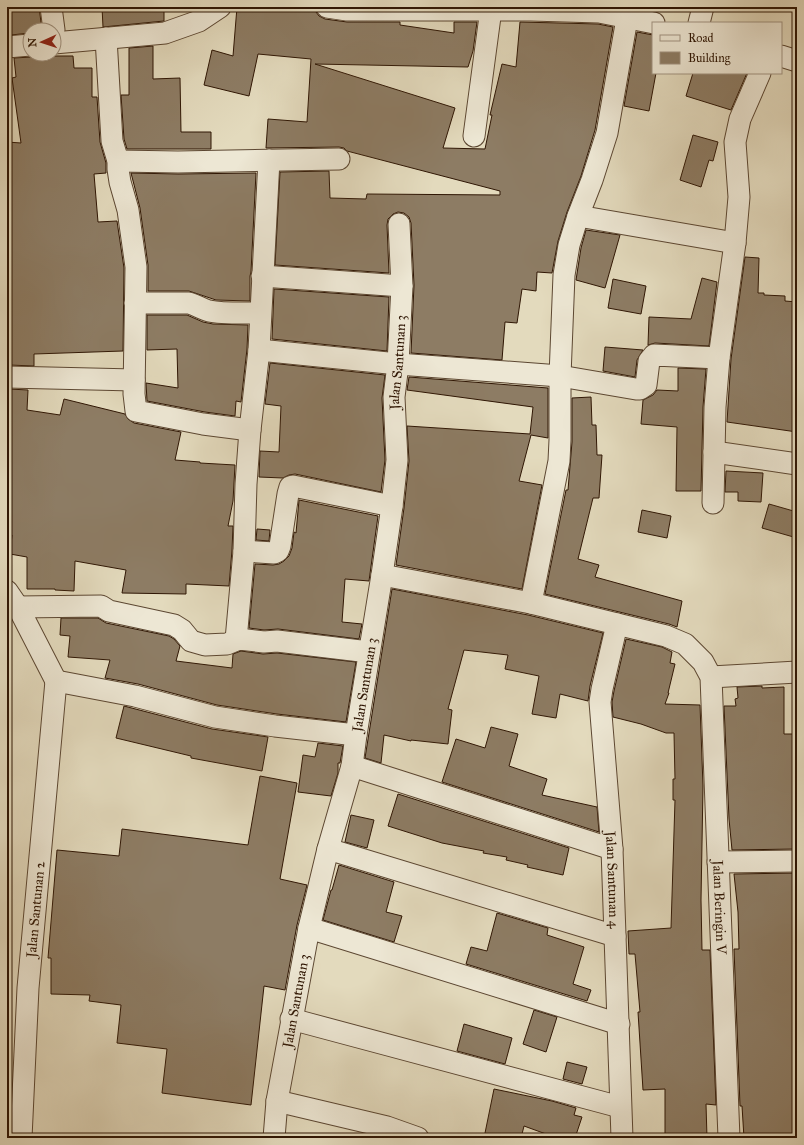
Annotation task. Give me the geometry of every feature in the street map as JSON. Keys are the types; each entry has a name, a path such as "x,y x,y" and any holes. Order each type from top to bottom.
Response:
{"street":[{"path":"51,7 52,22"},
{"path":"62,37 106,38 165,34 199,21 220,7"},
{"path":"327,7 347,10 491,9 628,12 652,22"},
{"path":"700,22 703,7"},
{"path":"474,136 491,9"},
{"path":"531,603 559,461 560,376 564,275 569,245 607,133 628,12"},
{"path":"106,38 112,141 118,161 120,182 128,210 136,267 134,380 136,411 203,424 250,430"},
{"path":"7,47 22,46"},
{"path":"782,56 797,61"},
{"path":"713,503 719,358 735,243 739,197 736,142 737,130 740,119 760,74"},
{"path":"118,161 178,162 339,159"},
{"path":"236,640 244,551 246,484 250,430 259,350 268,160"},
{"path":"578,216 735,243"},
{"name":"Jalan Santunan 3","path":"274,1138 277,1101 309,928 328,849 352,766 392,506 397,460 394,397 398,364 402,286 399,224"},
{"path":"262,276 402,286"},
{"path":"135,303 188,303 214,312 260,313"},
{"path":"259,350 398,364 560,376 636,389 640,389 646,385 649,361 654,354 719,358"},
{"path":"7,377 134,380"},
{"path":"714,452 797,464"},
{"path":"244,551 274,553 280,549 290,487 297,487 392,506"},
{"path":"382,575 531,603 666,636 684,644 703,662 711,677 797,672"},
{"path":"12,599 101,606 108,612 174,625 182,630 191,641 205,645 227,644 239,639 264,642 277,641 369,652"},
{"path":"12,599 56,680 135,696 215,717 275,726 356,735"},
{"name":"Jalan Santunan 4","path":"617,624 600,702 612,849 622,1138"},
{"name":"Jalan Beringin V","path":"711,677 729,1138"},
{"name":"Jalan Santunan 2","path":"21,1138 28,988 56,680"},
{"path":"352,766 612,849"},
{"path":"328,849 615,936"},
{"path":"718,862 797,861"},
{"path":"309,928 619,1024"},
{"path":"292,1019 620,1107"},
{"path":"277,1101 387,1127 418,1138"}],"building":[{"path":"8,7 39,7 41,22 22,22 22,34 11,35"},
{"path":"102,7 164,7 164,21 103,27"},
{"path":"237,7 315,7 319,16 325,19 347,22 400,22 400,25 454,33 454,22 477,22 473,51 468,67 315,64 455,108 443,148 485,149 492,115 490,115 502,64 516,67 520,22 598,24 613,27 595,130 581,176 558,241 552,273 537,272 536,291 522,289 517,323 505,322 502,360 411,353 414,285 411,223 409,217 404,213 398,212 393,214 388,219 389,273 275,265 280,172 329,171 330,198 366,199 367,194 500,195 500,191 347,151 344,148 339,147 266,148 268,119 307,122 311,59 258,54 249,96 204,85 212,50 233,56"},
{"path":"637,32 652,35 652,74 656,74 649,111 624,106"},
{"path":"153,46 153,79 180,78 181,132 211,132 211,149 127,149 124,139 121,95 129,95 129,48"},
{"path":"62,56 73,56 74,68 92,68 92,97 97,97 100,142 106,163 106,173 94,174 98,222 117,221 124,268 123,351 34,354 34,366 9,365 10,352 7,352 7,142 21,143 12,78 16,77 14,58 22,58 22,62 62,62"},
{"path":"693,74 747,74 731,110 686,96"},
{"path":"693,135 718,142 713,161 709,160 701,187 680,180"},
{"path":"131,173 256,173 250,301 216,300 189,291 148,291 148,265 140,208"},
{"path":"586,230 620,235 605,288 576,280 581,248"},
{"path":"745,257 759,258 758,293 764,293 764,295 785,296 785,301 797,302 797,432 727,422 731,359"},
{"path":"702,278 717,282 709,346 655,343 648,345 649,317 691,319"},
{"path":"613,279 646,286 641,314 608,308"},
{"path":"274,289 389,297 387,351 272,339"},
{"path":"147,315 187,315 203,322 213,324 248,325 241,402 236,401 235,416 147,401 146,383 178,388 177,349 147,350"},
{"path":"605,347 643,350 637,360 635,377 603,371"},
{"path":"270,363 385,375 382,398 385,460 381,492 295,474 283,478 259,477 260,451 279,452 281,406 265,404"},
{"path":"678,368 706,369 703,407 701,491 676,491 677,427 641,424 643,400 653,395 657,390 678,391"},
{"path":"409,377 548,388 548,438 531,435 519,481 542,485 522,589 396,565 409,461 407,426 530,434 533,407 407,390"},
{"path":"9,389 28,390 27,410 60,415 64,399 125,414 128,419 134,423 181,432 175,460 235,465 233,501 228,526 233,526 229,586 186,584 186,594 122,593 126,570 75,561 74,591 27,589 27,557 10,554 12,535 7,533 7,435"},
{"path":"591,397 592,425 596,425 597,455 602,455 599,498 593,498 578,559 599,565 595,577 682,601 677,627 545,594 566,490 568,490 572,442 572,398"},
{"path":"726,471 763,473 761,502 738,501 738,492 725,492"},
{"path":"299,500 378,516 369,581 345,579 342,622 362,624 359,639 278,629 264,630 249,628 255,564 279,564 289,556 292,548 294,532 296,533"},
{"path":"769,504 797,512 797,538 762,528"},
{"path":"642,510 671,516 667,538 638,532"},
{"path":"257,529 270,530 269,541 256,540"},
{"path":"392,589 528,615 603,633 590,686 588,701 560,694 556,718 532,714 539,676 505,669 508,655 464,650 448,709 452,710 448,744 411,741 384,735 381,763 365,758"},
{"path":"61,618 98,618 106,623 169,636 180,646 176,661 232,668 233,654 241,651 263,654 277,653 356,662 346,722 217,705 138,684 105,678 110,660 68,657 70,636 60,635"},
{"path":"626,639 662,647 672,652 670,663 675,664 669,693 665,704 700,705 703,786 701,900 702,950 710,950 716,1105 706,1104 707,1138 665,1138 665,1089 643,1090 638,1012 640,1012 635,954 629,954 628,931 671,928 675,800 673,800 673,779 675,779 674,733 666,733 641,724 613,717 612,702"},
{"path":"762,686 762,688 784,687 784,734 797,734 797,849 732,850 729,819 724,706 736,706 735,699 738,698 737,687"},
{"path":"124,706 212,729 268,737 262,771 191,758 191,756 116,738"},
{"path":"491,727 518,734 509,766 547,779 542,795 597,807 599,832 442,782 456,739 485,748"},
{"path":"318,743 343,746 340,763 338,763 338,773 331,796 298,792 303,755 315,757"},
{"path":"260,776 297,783 280,879 307,885 297,925 285,990 264,986 251,1105 162,1093 167,1049 117,1043 121,1005 89,1001 90,995 51,994 51,958 48,958 57,850 119,856 122,829 248,845"},
{"path":"398,794 569,848 563,875 527,867 528,865 506,860 507,857 442,843 388,826"},
{"path":"351,815 374,820 367,848 345,842"},
{"path":"339,865 394,882 386,912 402,916 394,942 323,920"},
{"path":"797,873 797,1138 744,1138 742,1106 740,1106 734,949 739,949 738,912 734,874"},
{"path":"497,913 548,928 547,935 584,947 573,984 591,990 587,1001 466,964 471,947 487,951"},
{"path":"534,1010 557,1017 546,1052 523,1044"},
{"path":"464,1024 512,1038 505,1064 457,1051"},
{"path":"567,1062 587,1067 582,1084 563,1079"},
{"path":"494,1089 552,1101 576,1108 574,1115 582,1117 575,1138 557,1138 524,1126 521,1138 484,1138"}]}
